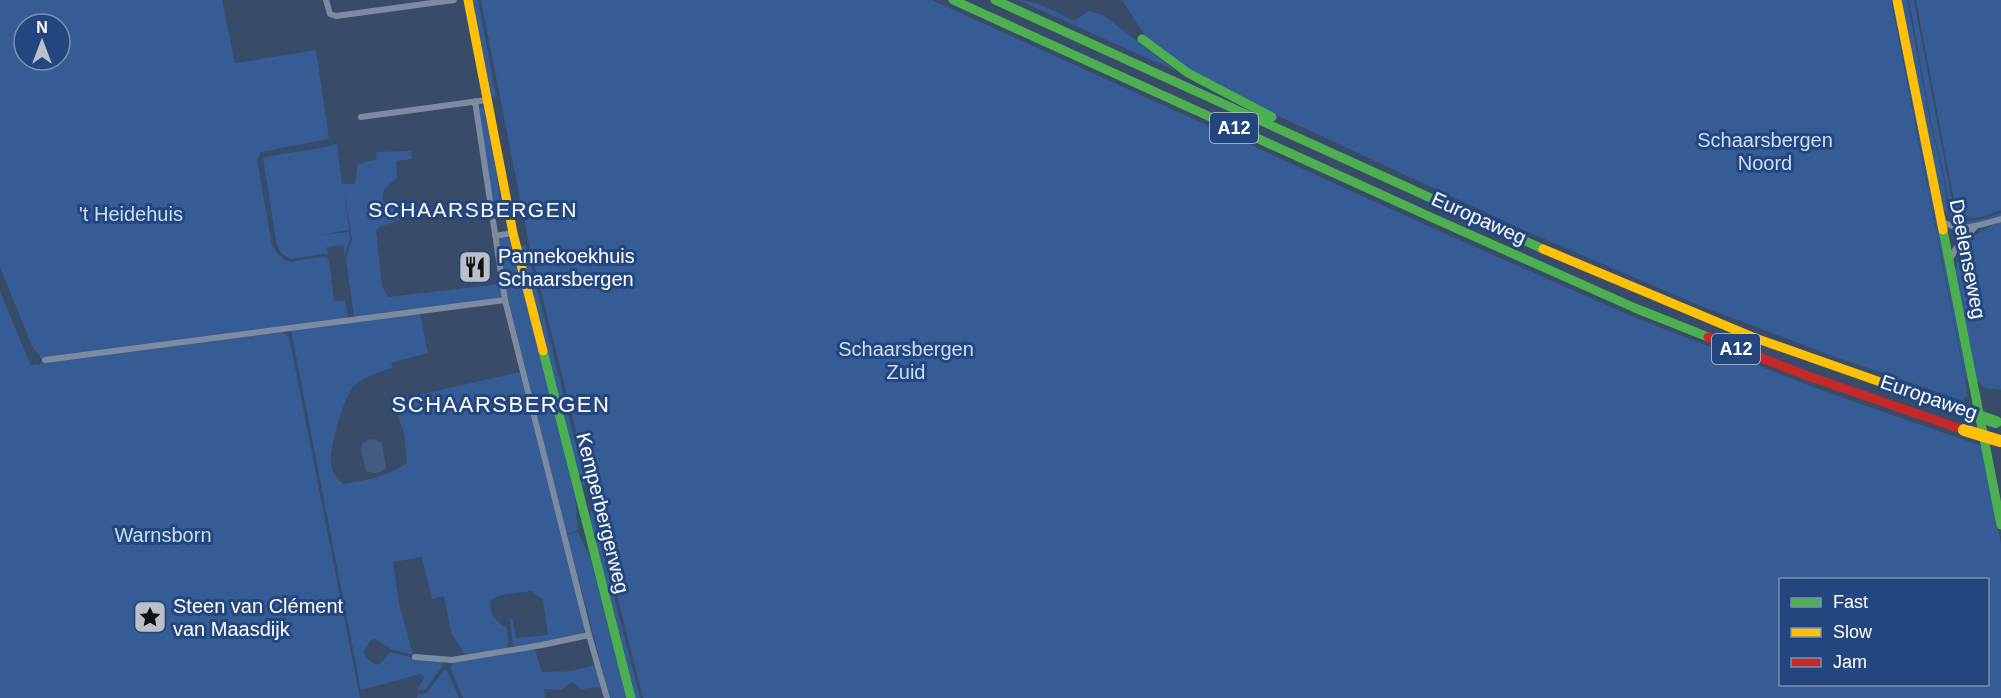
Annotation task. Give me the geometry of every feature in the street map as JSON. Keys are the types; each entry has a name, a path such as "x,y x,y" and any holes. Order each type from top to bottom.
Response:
{"main road":[{"name":"Kemperbergerweg","path":"468,0 481,101 598,573 632,698"},
{"name":"Europaweg","path":"953,0 1424,215 1635,308 1798,372 2000,442"},
{"name":"Europaweg","path":"995,0 1578,265 1670,304 1859,376 1998,423"},
{"name":"Deelenseweg","path":"1897,0 2001,525"},
{"name":"A12","path":"1142,39 1175,66 1212,87 1324,142 1385,177"}],"street":[{"path":"326,0 330,14 336,16 454,0"},
{"path":"361,117 481,101"},
{"name":"Kemperbergerweg","path":"481,101 495,236 505,300 607,698"},
{"path":"1941,220 1957,227 1976,227 2001,219"},
{"path":"1949,261 1955,250 1976,227"},
{"path":"495,236 513,232"},
{"path":"45,360 505,300"},
{"path":"415,657 452,660 589,635"}],"green space":[{"name":"'t Heidehuis","path":"0,0 222,0 235,63 316,50 329,139 261,152 257,160 272,245 284,260 290,262 323,257 329,259 334,301 345,300 348,317 41,358 32,346 0,267"},
{"path":"472,0 478,0 496,97 490,98"},
{"name":"Schaarsbergen Zuid","path":"481,0 932,0 1631,316 1826,392 1982,446 2001,544 2001,698 643,698 528,239"},
{"path":"1018,0 1040,5 1074,21 1089,11 1103,15 1176,71"},
{"name":"Schaarsbergen Noord","path":"1122,0 1891,0 1968,396 1963,398 1964,401 1827,354 1696,304 1526,231 1291,122 1205,81 1146,37"},
{"path":"1892,0 1894,0 1968,380 1965,377"},
{"path":"1901,0 1907,0 1930,121 1944,180 1948,215 1943,208"},
{"path":"1909,0 1914,0 1954,211 1958,216 1969,221 2001,213 2001,216 1969,223 1962,223 1950,217 1945,179 1931,121"},
{"path":"1916,0 2001,0 2001,210 1972,218 1956,211"},
{"path":"482,107 485,109 497,176 501,214 495,215 479,109"},
{"path":"337,144 342,184 355,184 358,164 377,159 376,152 411,151 412,159 396,161 397,178 383,194 383,201 392,206 409,203 409,207 401,210 402,219 376,230 382,286 388,297 500,284 502,296 358,318 354,316 346,260 352,239 344,190 349,230 318,235 349,232 350,239 345,254 343,245 327,247 328,255 290,259 280,252 276,241 263,157"},
{"path":"2001,222 2001,390 1985,388 1977,381 1955,273 1960,254 1969,240 1983,230"},
{"path":"501,238 511,240 575,496 578,530 566,534 508,299 498,241"},
{"path":"526,245 586,485 582,486 577,474 520,246"},
{"name":"Warnsborn","path":"0,291 31,366 44,364 39,363 282,332 289,337 360,698 0,698"},
{"path":"420,313 428,353 391,363 393,368 363,379 350,391 335,436 331,457 334,473 343,484 384,475 407,463 404,433 393,403 401,399 520,372 585,629 582,635 517,647 513,645 510,619 513,619 516,638 548,635 543,600 532,591 501,595 491,600 490,609 496,620 507,628 506,649 466,654 451,632 444,596 432,599 422,557 393,562 399,604 413,655 391,649 375,639 371,640 364,651 365,657 376,665 381,663 390,652 427,661 443,662 443,665 425,690 417,690 424,678 420,674 361,690 291,330"},
{"path":"592,511 640,698 635,698 593,539 590,512"},
{"path":"578,532 590,557 627,698 610,698 567,535"},
{"path":"534,648 542,672 571,671 595,665 601,687 581,689 572,682 561,690 544,689 545,698 463,698 450,667 454,661"},
{"path":"444,670 447,670 459,698 417,698 417,695 427,693"}],"shaded area":[{"path":"374,439 382,443 386,468 377,473 366,471 361,451 362,444"}],"traffic: fast":[{"path":"953,0 1435,219 1635,308 1708,337"},
{"path":"995,0 1543,249"},
{"path":"1142,39 1188,73 1272,117"},
{"path":"1943,230 2001,525"},
{"path":"543,351 631,698"},
{"path":"1960,410 1996,422"}],"traffic: slow":[{"path":"468,0 513,233 543,351"},
{"path":"1897,0 1943,230"},
{"path":"1543,249 1755,338 1960,410"},
{"path":"1964,430 2000,441"}],"traffic: jam":[{"path":"1708,337 1808,376 1964,430"}],"place":[{"name":"Pannekoekhuis Schaarsbergen","path":"475,267"},
{"name":"Steen van Clément van Maasdijk","path":"150,617"}],"district":[{"name":"SCHAARSBERGEN","path":"473,209"},
{"name":"SCHAARSBERGEN","path":"501,404"}]}
